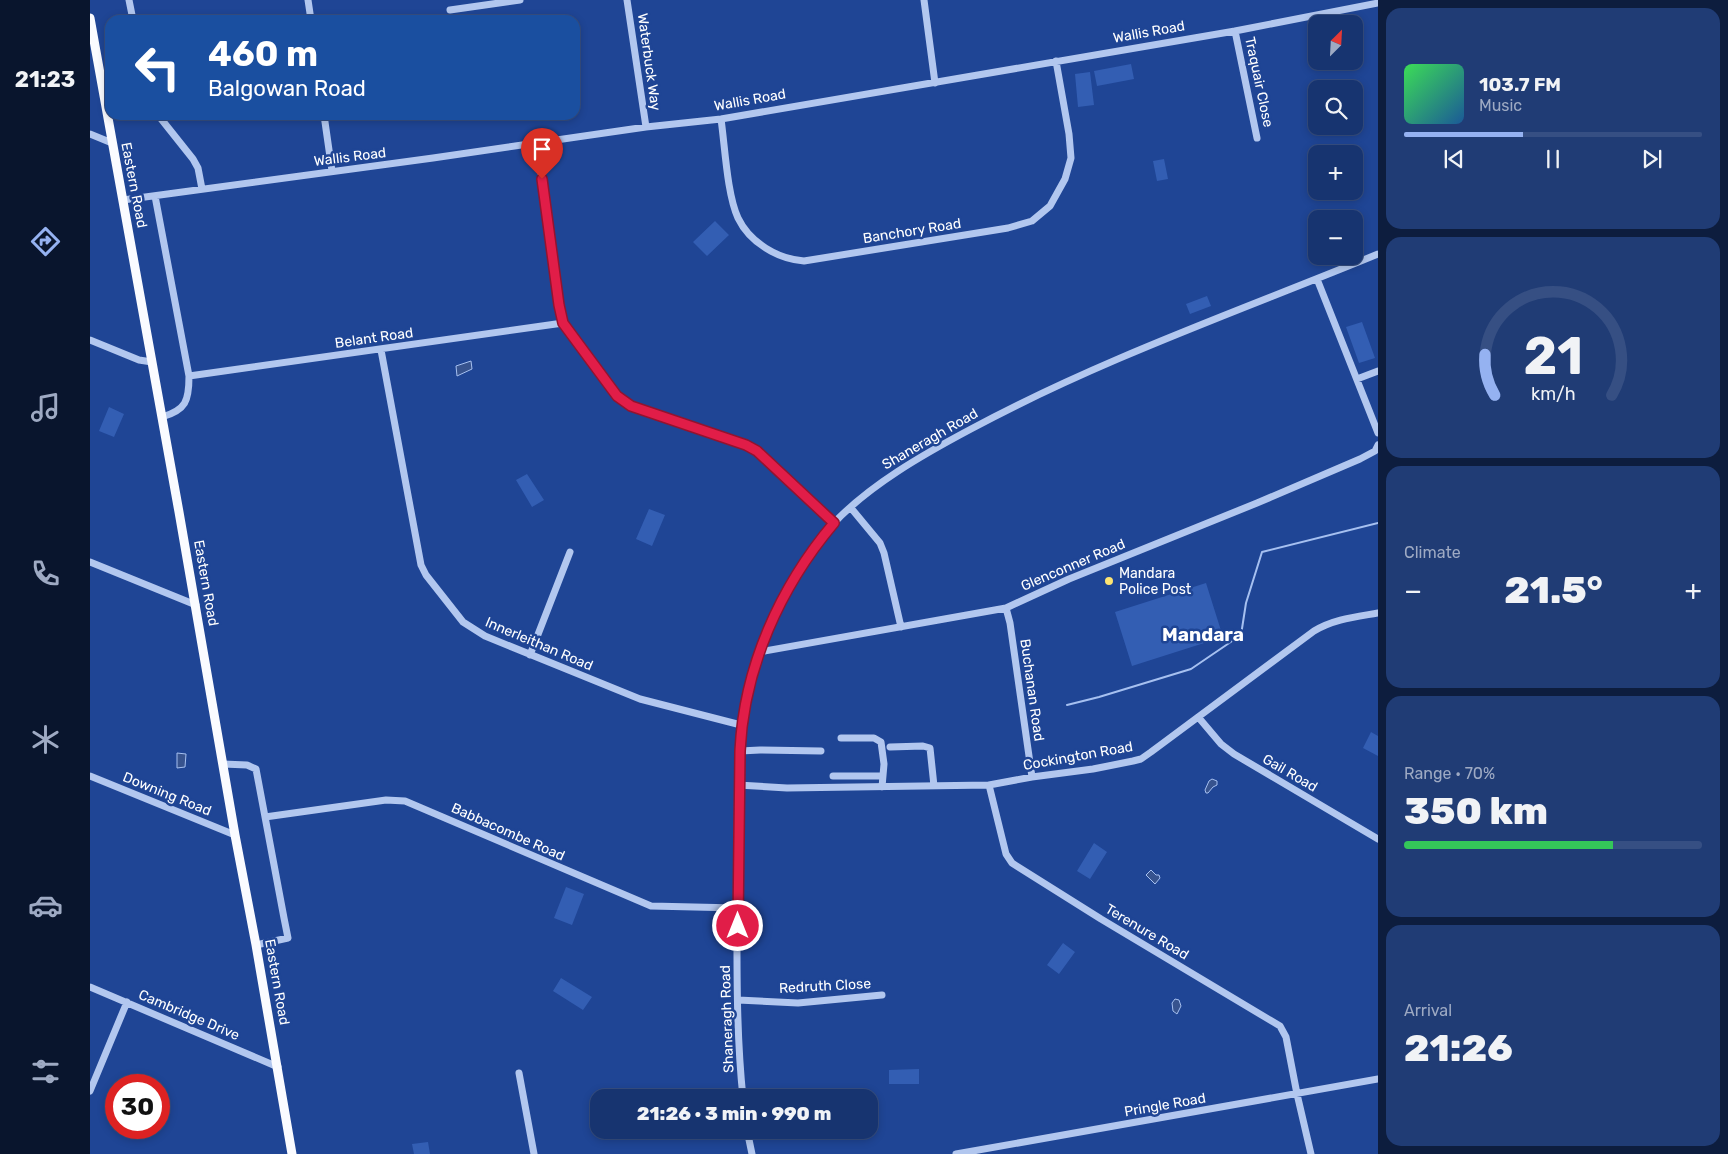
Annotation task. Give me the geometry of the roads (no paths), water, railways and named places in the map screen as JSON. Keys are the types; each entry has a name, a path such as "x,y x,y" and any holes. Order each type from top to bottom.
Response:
{"main road":[{"name":"Eastern Road","path":"90,18 105,103"},
{"name":"Eastern Road","path":"108,120 196,604 292,1154"}],"street":[{"path":"130,0 132,15"},
{"path":"308,0 310,15"},
{"path":"450,10 520,0"},
{"name":"Waterbuck Way","path":"627,0 646,127"},
{"path":"924,0 935,83"},
{"name":"Wallis Road","path":"123,200 721,118 1235,31 1378,3"},
{"name":"Traquair Close","path":"1235,31 1257,138"},
{"name":"Banchory Road","path":"721,118 732,196 739,220 754,239 780,256 804,261 1008,228 1032,221 1050,206 1064,180 1071,158 1069,134 1056,61"},
{"path":"162,120 193,159 198,168 202,189"},
{"path":"325,120 332,172"},
{"path":"90,134 112,143"},
{"path":"537,143 563,323 617,396 624,402 746,445 757,451 834,523"},
{"path":"155,196 189,376 189,391 185,405 176,413 162,417"},
{"name":"Shaneragh Road","path":"743,1089 738,1000 737,908 738,786 741,724 759,652 775,612 812,552 834,523 883,481 930,450 998,414 1080,375 1378,254"},
{"path":"1317,279 1378,433"},
{"name":"Belant Road","path":"189,376 563,323"},
{"path":"90,340 139,360 152,362"},
{"name":"Innerleithan Road","path":"381,350 419,556 426,576 463,622 485,636 640,700 741,724"},
{"path":"1357,379 1378,371"},
{"name":"Glenconner Road","path":"759,652 1006,608 1069,579 1360,459 1375,451 1378,445"},
{"path":"851,508 880,543 901,627"},
{"path":"530,655 570,552"},
{"path":"90,562 196,604"},
{"name":"Buchanan Road","path":"1006,608 1010,623 1032,777"},
{"name":"Cockington Road","path":"738,786 787,788 989,785 1093,769 1141,758 1199,718 1320,628 1338,620 1378,614"},
{"name":"Gail Road","path":"1199,718 1221,744 1234,754 1378,839"},
{"path":"841,738 874,738 880,742 884,764 882,787"},
{"path":"890,747 923,746 930,748 934,786"},
{"path":"740,751 821,751"},
{"path":"223,764 246,765 256,769 266,817 288,938 256,945"},
{"name":"Downing Road","path":"90,776 235,836"},
{"path":"833,776 883,776"},
{"name":"Terenure Road","path":"989,785 1006,854 1012,864 1280,1026 1286,1037 1311,1154"},
{"name":"Babbacombe Road","path":"266,817 386,800 405,802 651,906 737,908"},
{"name":"Cambridge Drive","path":"90,987 278,1067"},
{"name":"Redruth Close","path":"738,1000 798,1003 882,995"},
{"path":"90,1091 127,1002"},
{"path":"519,1073 534,1154"},
{"name":"Pringle Road","path":"956,1154 1378,1079"},
{"path":"749,1139 752,1154"}],"waterway":[{"path":"1067,705 1191,669 1241,635 1246,603 1262,552 1378,523"}],"place":[{"name":"Mandara Police Post","path":"1109,581"}],"district":[{"name":"Mandara","path":"1203,634"}]}
